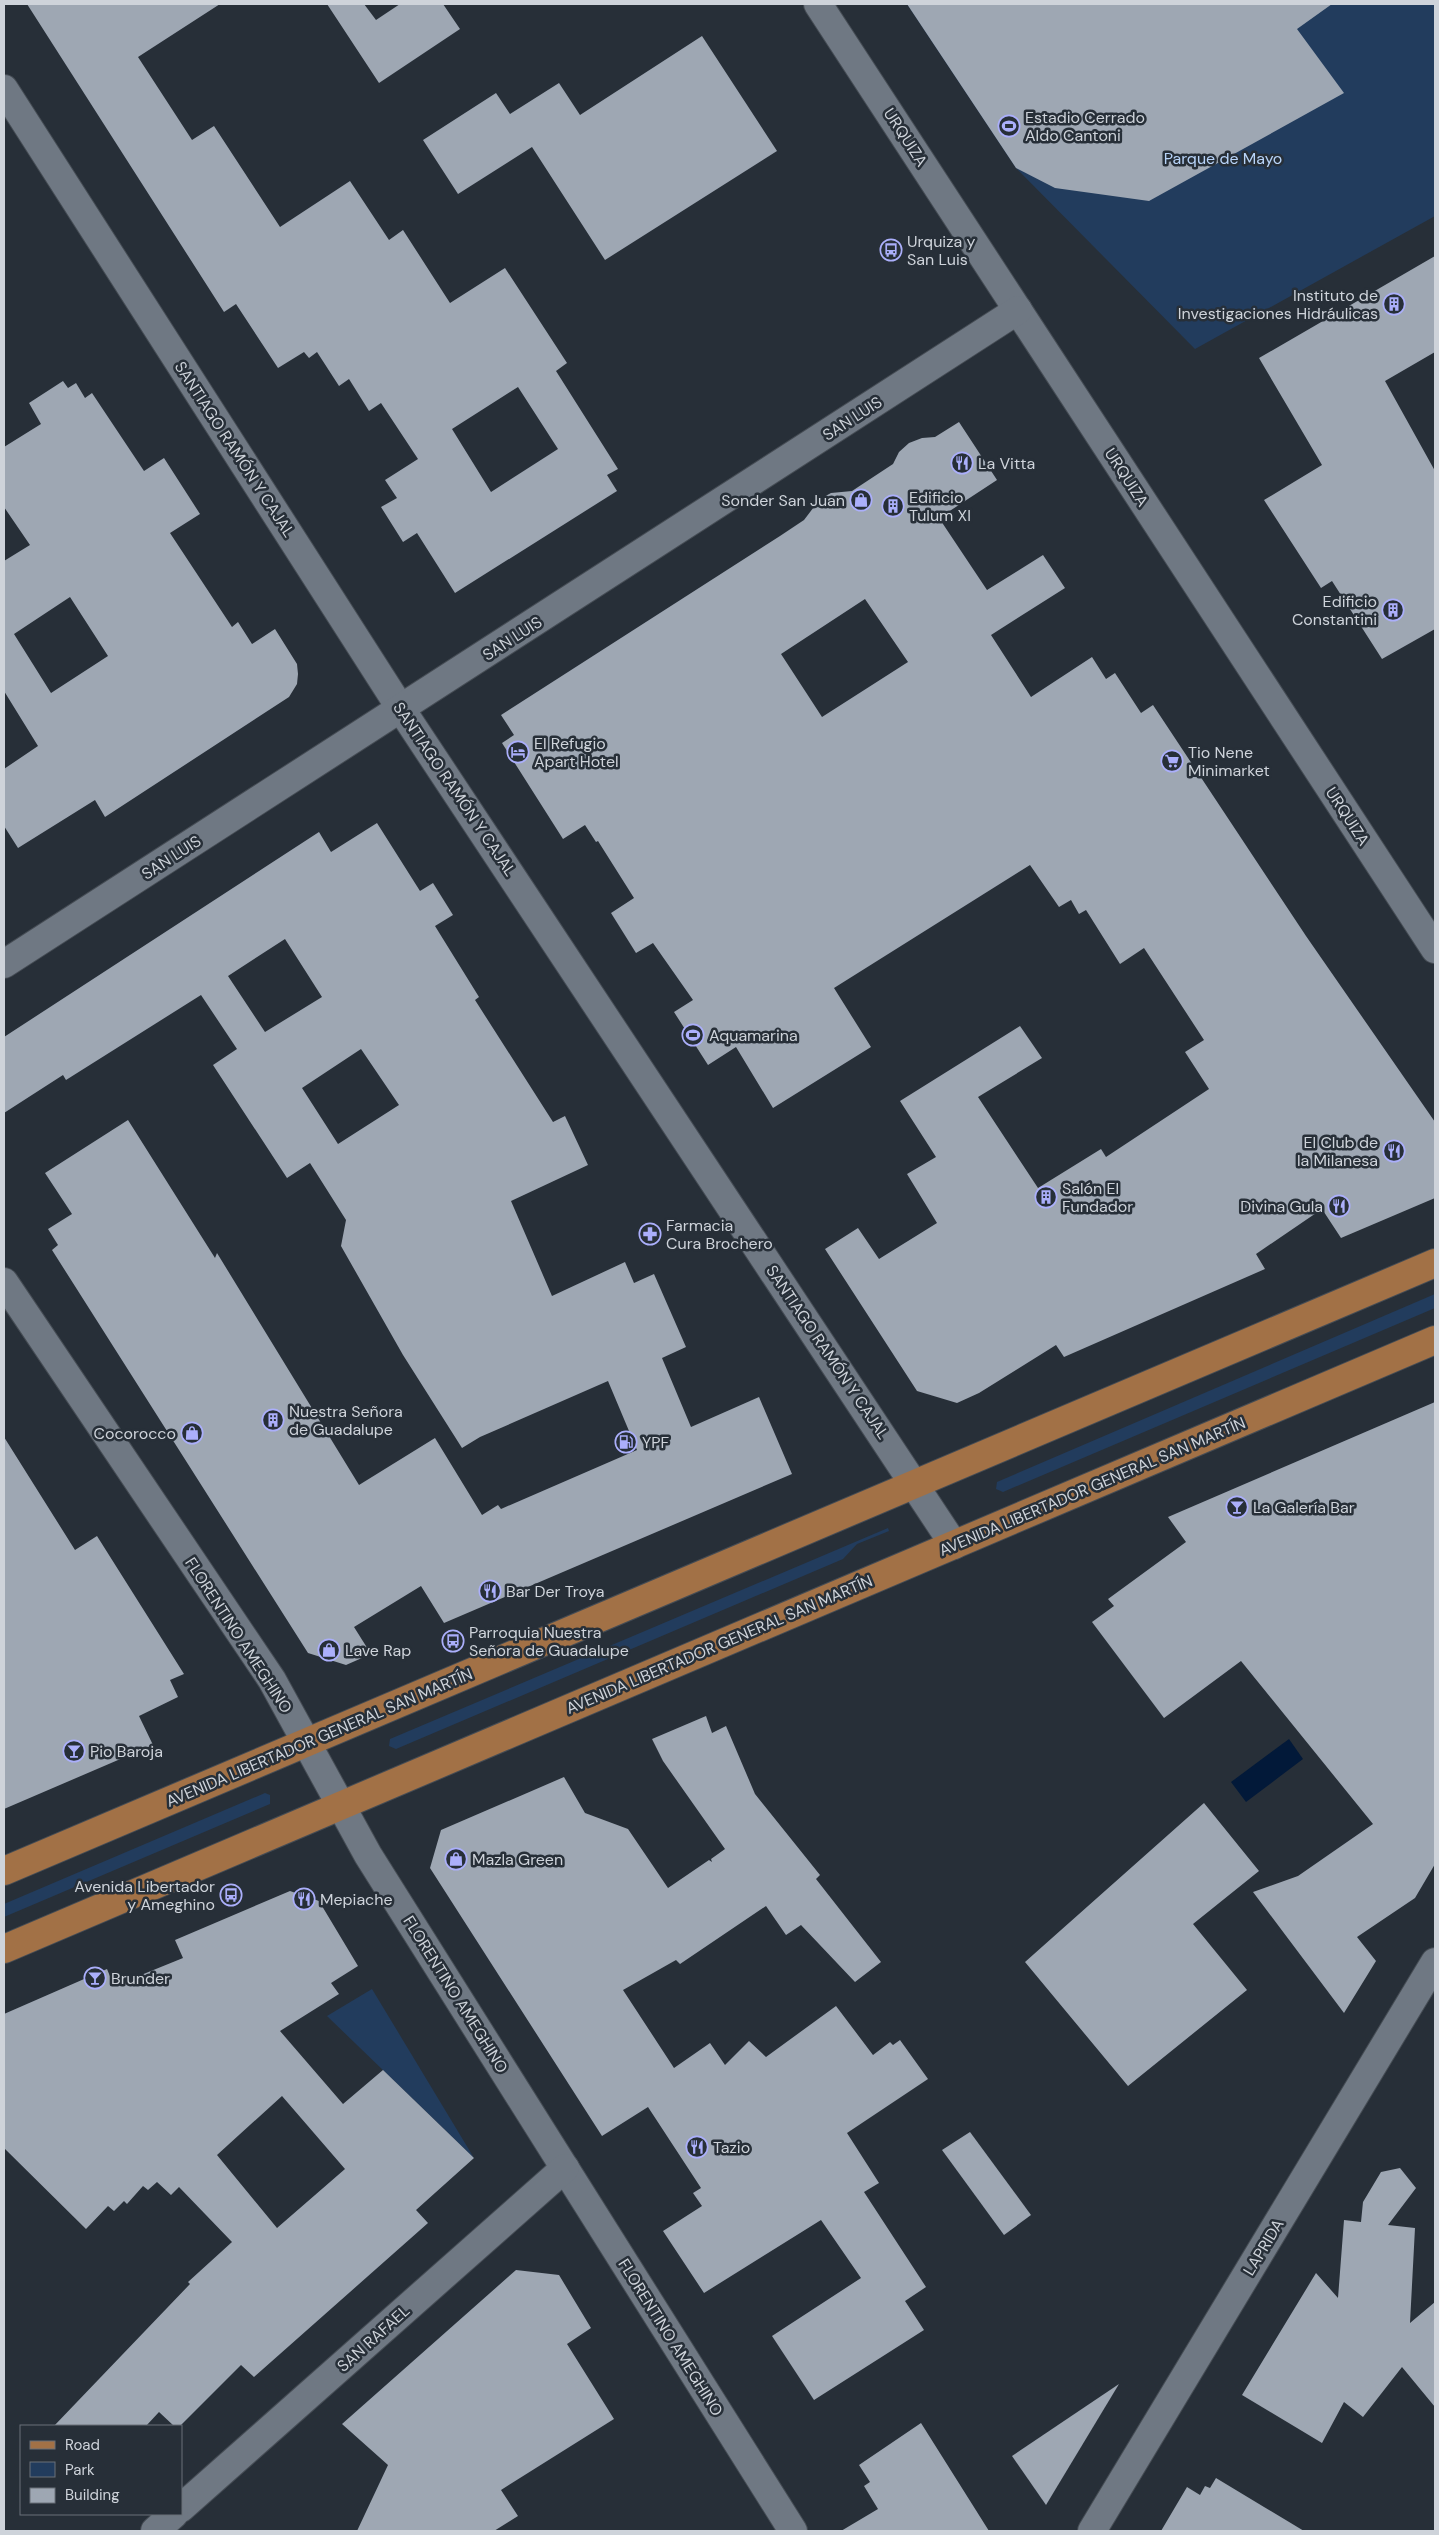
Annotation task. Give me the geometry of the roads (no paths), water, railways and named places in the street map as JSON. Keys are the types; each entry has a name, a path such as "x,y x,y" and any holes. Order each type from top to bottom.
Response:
{"main road":[{"name":"AVENIDA LIBERTADOR GENERAL SAN MARTÍN","path":"4,1872 1435,1263"},
{"name":"AVENIDA LIBERTADOR GENERAL SAN MARTÍN","path":"4,1949 1435,1340"}],"street":[{"name":"URQUIZA","path":"818,4 1435,949"},
{"name":"SANTIAGO RAMÓN Y CAJAL","path":"4,91 401,709 954,1544"},
{"name":"SAN LUIS","path":"4,964 1018,310"},
{"name":"FLORENTINO AMEGHINO","path":"4,1282 272,1680 368,1855 793,2531"},
{"name":"LAPRIDA","path":"1092,2531 1435,1962"},
{"name":"SAN RAFAEL","path":"182,2507 565,2168"},
{"path":"155,2531 173,2515"}],"place":[{"name":"Estadio Cerrado Aldo Cantoni","path":"1009,126"},
{"name":"Urquiza y San Luis","path":"891,250"},
{"name":"Instituto de Investigaciones Hidráulicas","path":"1394,304"},
{"name":"La Vitta","path":"962,463"},
{"name":"Sonder San Juan","path":"861,500"},
{"name":"Edificio Tulum XI","path":"893,506"},
{"name":"Edificio Constantini","path":"1393,610"},
{"name":"El Refugio Apart Hotel","path":"518,752"},
{"name":"Tio Nene Minimarket","path":"1172,761"},
{"name":"Aquamarina","path":"693,1035"},
{"name":"El Club de la Milanesa","path":"1394,1151"},
{"name":"Salón El Fundador","path":"1046,1197"},
{"name":"Divina Gula","path":"1339,1206"},
{"name":"Farmacia Cura Brochero","path":"650,1234"},
{"name":"Nuestra Señora de Guadalupe","path":"273,1420"},
{"name":"Cocorocco","path":"192,1433"},
{"name":"YPF","path":"626,1442"},
{"name":"La Galería Bar","path":"1237,1507"},
{"name":"Bar Der Troya","path":"490,1591"},
{"name":"Parroquia Nuestra Señora de Guadalupe","path":"453,1641"},
{"name":"Lave Rap","path":"329,1650"},
{"name":"Pio Baroja","path":"74,1751"},
{"name":"Mazla Green","path":"456,1859"},
{"name":"Avenida Libertador y Ameghino","path":"231,1895"},
{"name":"Mepiache","path":"304,1899"},
{"name":"Brunder","path":"95,1978"},
{"name":"Tazio","path":"697,2147"}],"park label":[{"name":"Parque de Mayo","path":"1223,158"}]}
